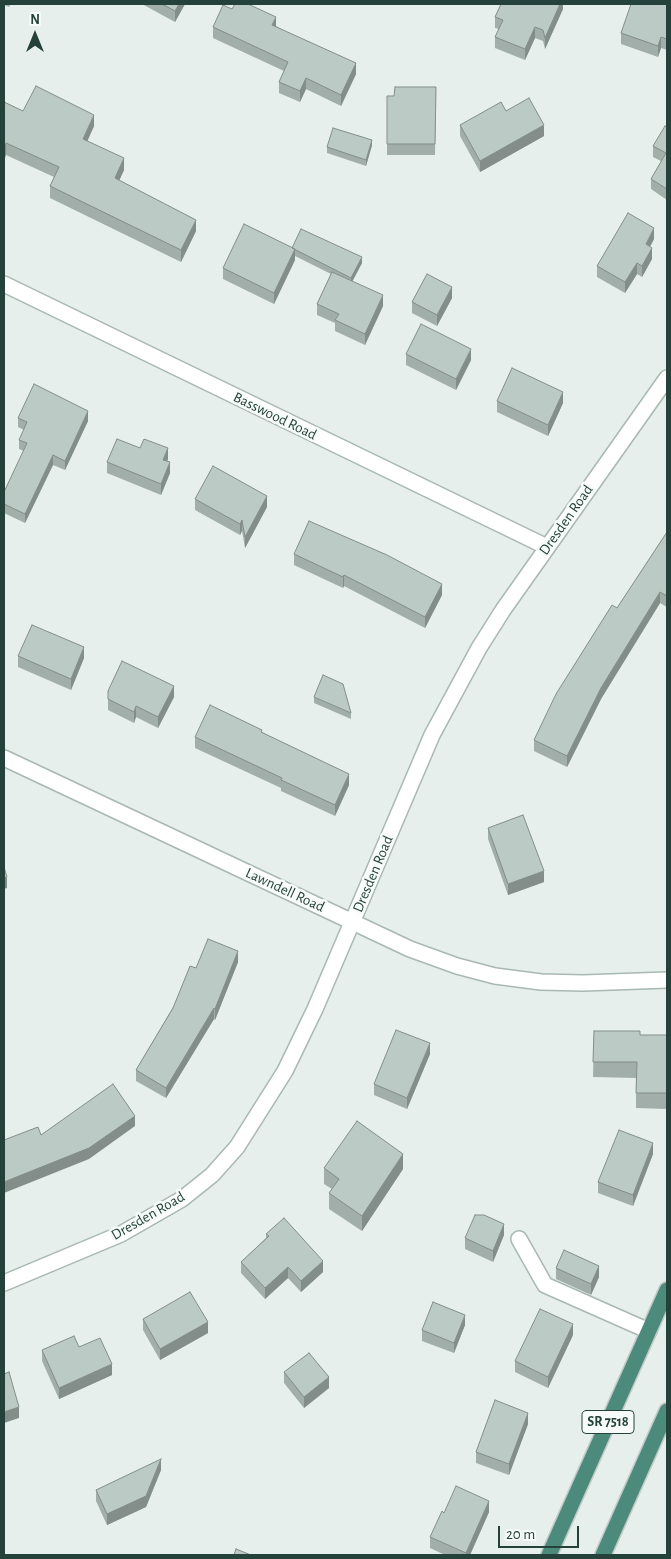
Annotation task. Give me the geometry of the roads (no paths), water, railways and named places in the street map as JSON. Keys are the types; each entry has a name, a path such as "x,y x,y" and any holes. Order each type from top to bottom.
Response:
{"highway":[{"name":"SR 7518","path":"549,1555 667,1290"},
{"name":"SR 7518","path":"603,1555 667,1411"}],"street":[{"name":"Basswood Road","path":"4,284 547,547"},
{"name":"Dresden Road","path":"4,1283 121,1234 182,1199 212,1175 237,1147 285,1071 315,1009 432,735 479,648 547,547 667,378"},
{"name":"Lawndell Road","path":"4,758 410,949 457,966 496,976 541,982 583,983 667,980"},
{"path":"519,1239 545,1285 649,1331"}]}
